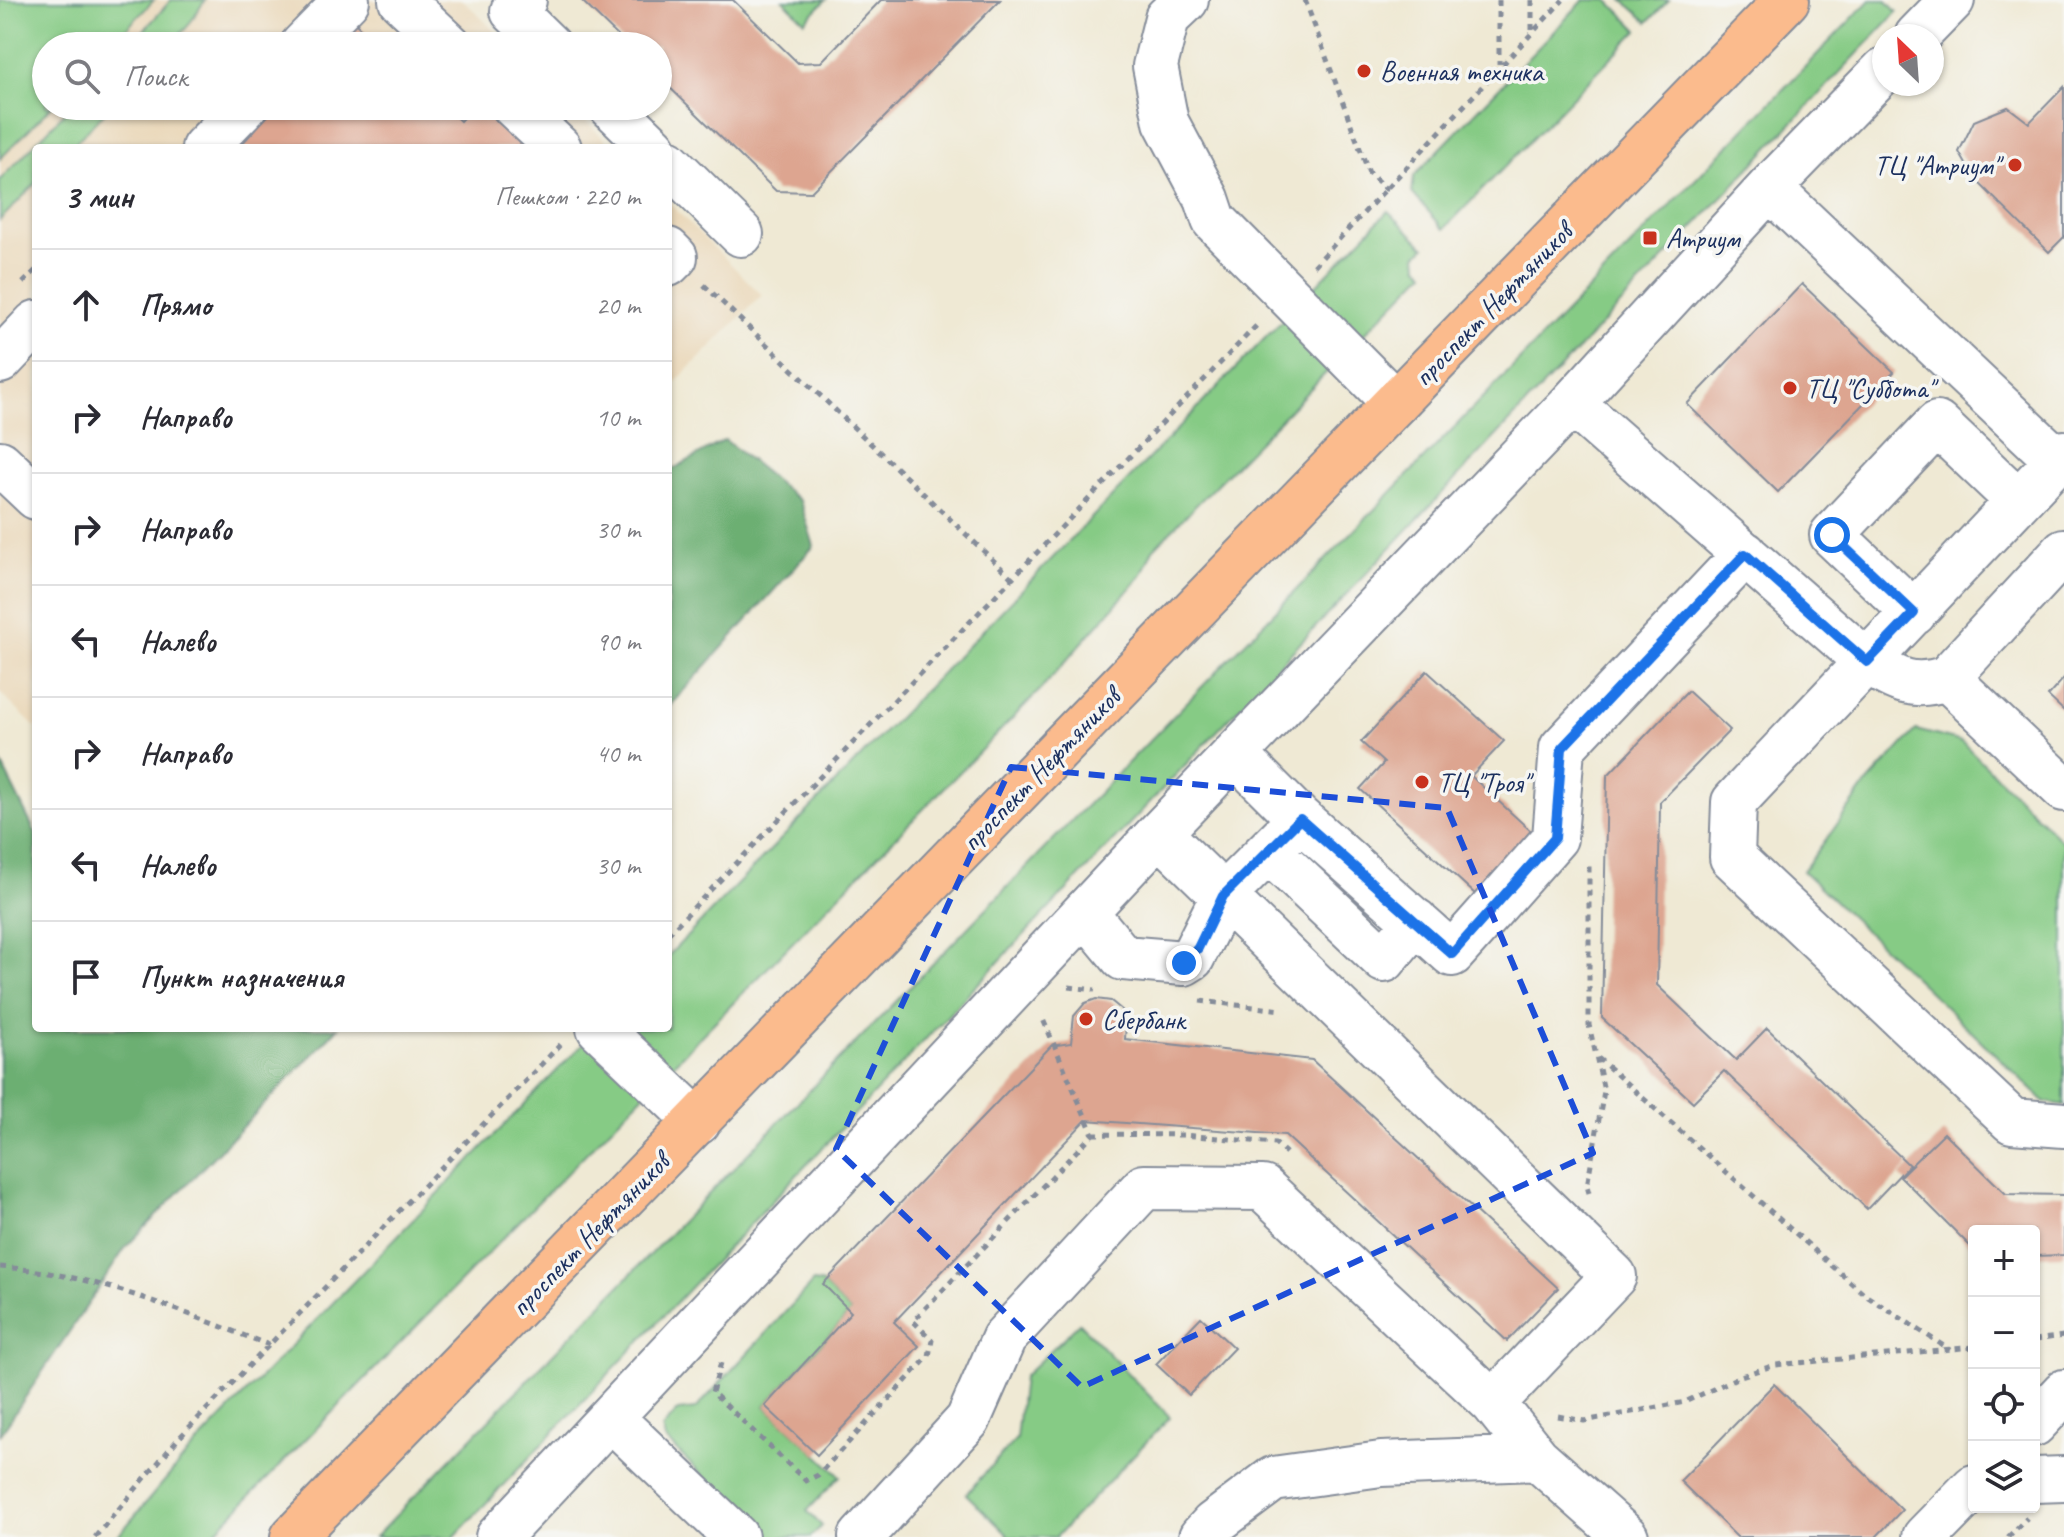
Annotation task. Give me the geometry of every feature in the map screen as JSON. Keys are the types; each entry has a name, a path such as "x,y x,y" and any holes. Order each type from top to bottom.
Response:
{"main road":[{"name":"проспект Нефтяников","path":"293,1537 1787,0"}],"lane":[{"path":"316,32 347,0"},
{"path":"401,0 435,32"},
{"path":"1186,0 1167,18 1155,66 1166,122 1207,199 1214,220 1395,403"},
{"path":"1929,24 1952,0"},
{"path":"513,4 537,32"},
{"path":"498,1537 1159,833 1572,403 1769,188 1872,82"},
{"path":"208,144 231,120"},
{"path":"529,120 555,144"},
{"path":"625,120 650,144"},
{"path":"672,166 741,234"},
{"path":"1769,188 2060,457 1734,802 1732,857 2012,1121 2064,1125"},
{"path":"672,254 686,275"},
{"path":"0,361 32,327"},
{"path":"1572,403 1867,662 1895,679 1927,685 1947,678 2064,551"},
{"path":"1914,613 1832,535 1937,424 2018,501"},
{"path":"0,463 32,493"},
{"path":"1235,754 1300,819 1452,954 1555,838 1562,748 1745,554"},
{"path":"1947,678 2064,789"},
{"path":"1085,912 1123,958 1184,963 1198,948 1223,896 1300,819"},
{"path":"1159,833 1614,1276 1493,1403"},
{"path":"1269,851 1384,960 1416,921"},
{"path":"582,1034 698,1122"},
{"path":"861,1537 968,1420 1004,1338 1144,1187 1263,1188 1493,1403 1537,1458 1626,1537"},
{"path":"2040,1418 2064,1392"},
{"path":"611,1418 736,1537"},
{"path":"1201,1537 1213,1524 1273,1479 1381,1464 1537,1458"},
{"path":"2040,1480 2064,1479"},
{"path":"1925,1537 1968,1493"}],"path":[{"path":"1305,0 1369,173 1387,190"},
{"path":"1499,0 1499,65"},
{"path":"1532,0 1532,32"},
{"path":"672,930 1387,190 1499,65 1563,0"},
{"path":"686,275 1013,579"},
{"path":"1589,856 1589,1025 1604,1091 1587,1186 1591,1201"},
{"path":"1058,995 1067,986 1099,990"},
{"path":"1193,1000 1288,1011"},
{"path":"1030,1024 1041,1012 1093,1134"},
{"path":"95,1537 178,1439 269,1345 582,1034"},
{"path":"1597,1057 1865,1295 1950,1350"},
{"path":"730,1353 719,1365 712,1392 806,1481 818,1475 929,1356 932,1340 913,1321 1093,1134 1184,1135 1275,1143 1287,1153"},
{"path":"0,1267 65,1276 151,1300 269,1345"},
{"path":"2040,1339 2064,1336"},
{"path":"1554,1415 1584,1421 1685,1402 1741,1376 1775,1365 1968,1348"}],"highlighted area":[{"path":"1011,767 1447,808 1593,1153 1082,1387 836,1149"}],"shaded area":[{"path":"0,0 463,0 496,32 32,32 32,120 585,120 609,144 32,144 32,724 0,693"},
{"path":"672,206 762,295 672,386"}],"green space":[{"path":"0,0 154,0 123,32 32,32 32,120 38,120 0,159"},
{"path":"171,0 205,0 182,32 142,32"},
{"path":"783,0 826,0 805,21"},
{"path":"1584,0 1608,0 1638,30 1444,229 1412,193 1414,176"},
{"path":"1623,0 1669,0 1648,22"},
{"path":"1870,0 1886,0 1897,12 1886,24 1872,24 1872,38 454,1537 375,1537"},
{"path":"58,120 97,120 74,144 35,144"},
{"path":"32,147 32,187 0,220 0,180"},
{"path":"1388,211 1425,247 1417,255 1418,265 1425,272 1153,549 1141,576 1043,687 210,1537 117,1537 189,1452 594,1032 672,1032 672,952"},
{"path":"725,440 800,501 814,546 672,704 672,470"},
{"path":"1916,730 1962,742 2064,843 2064,1105 2045,1102 1803,871 1866,785"},
{"path":"0,761 32,826 32,1032 334,1032 126,1247 0,1435"},
{"path":"813,1282 823,1284 851,1312 765,1406 840,1476 807,1511 822,1526 810,1537 765,1537 665,1439 662,1428 678,1411 696,1409"},
{"path":"1079,1323 1170,1417 1056,1537 1010,1537 966,1494 1016,1439 1023,1377"}],"building":[{"path":"581,0 733,0 798,63 821,62 881,0 1000,0 811,192 776,191 672,90 672,32 614,32"},
{"path":"355,23 364,32 346,32"},
{"name":"ТЦ \"Атриум\"","path":"2064,87 2064,237 2049,252 1974,178 1959,152 1974,121 2008,107 2029,123"},
{"path":"264,120 508,120 534,144 242,144"},
{"name":"ТЦ \"Суббота\"","path":"1802,284 1894,372 1778,492 1687,404"},
{"name":"ТЦ \"Троя\"","path":"1427,671 1504,741 1471,776 1532,832 1475,894 1360,789 1384,763 1361,742"},
{"path":"2064,678 2064,711 2048,696"},
{"path":"1688,691 1730,730 1660,802 1657,985 1736,1060 1767,1028 1909,1165 1867,1209 1724,1071 1693,1102 1602,1018 1607,776"},
{"path":"1096,999 1111,1001 1122,1010 1126,1021 1125,1039 1312,1060 1558,1288 1507,1341 1285,1135 1086,1120 894,1322 919,1346 817,1455 765,1406 851,1312 823,1284 1051,1046 1071,1043 1074,1016 1085,1003"},
{"path":"1944,1133 2006,1194 2064,1195 2064,1255 2040,1256 2040,1225 1968,1225 1968,1244 1900,1176"},
{"path":"1201,1317 1234,1348 1189,1395 1156,1364"},
{"path":"1774,1384 1902,1510 1876,1537 1737,1537 1680,1481"}],"place":[{"name":"Военная техника","path":"1364,71"},
{"name":"ТЦ \"Атриум\"","path":"2015,165"},
{"name":"Атриум","path":"1650,238"},
{"name":"ТЦ \"Суббота\"","path":"1790,388"},
{"name":"ТЦ \"Троя\"","path":"1422,782"},
{"name":"Сбербанк","path":"1086,1019"}],"route":[{"path":"1184,963 1192,958 1198,948 1223,896 1300,819 1452,954 1555,838 1562,748 1745,554 1867,662 1914,613 1832,535"}]}
